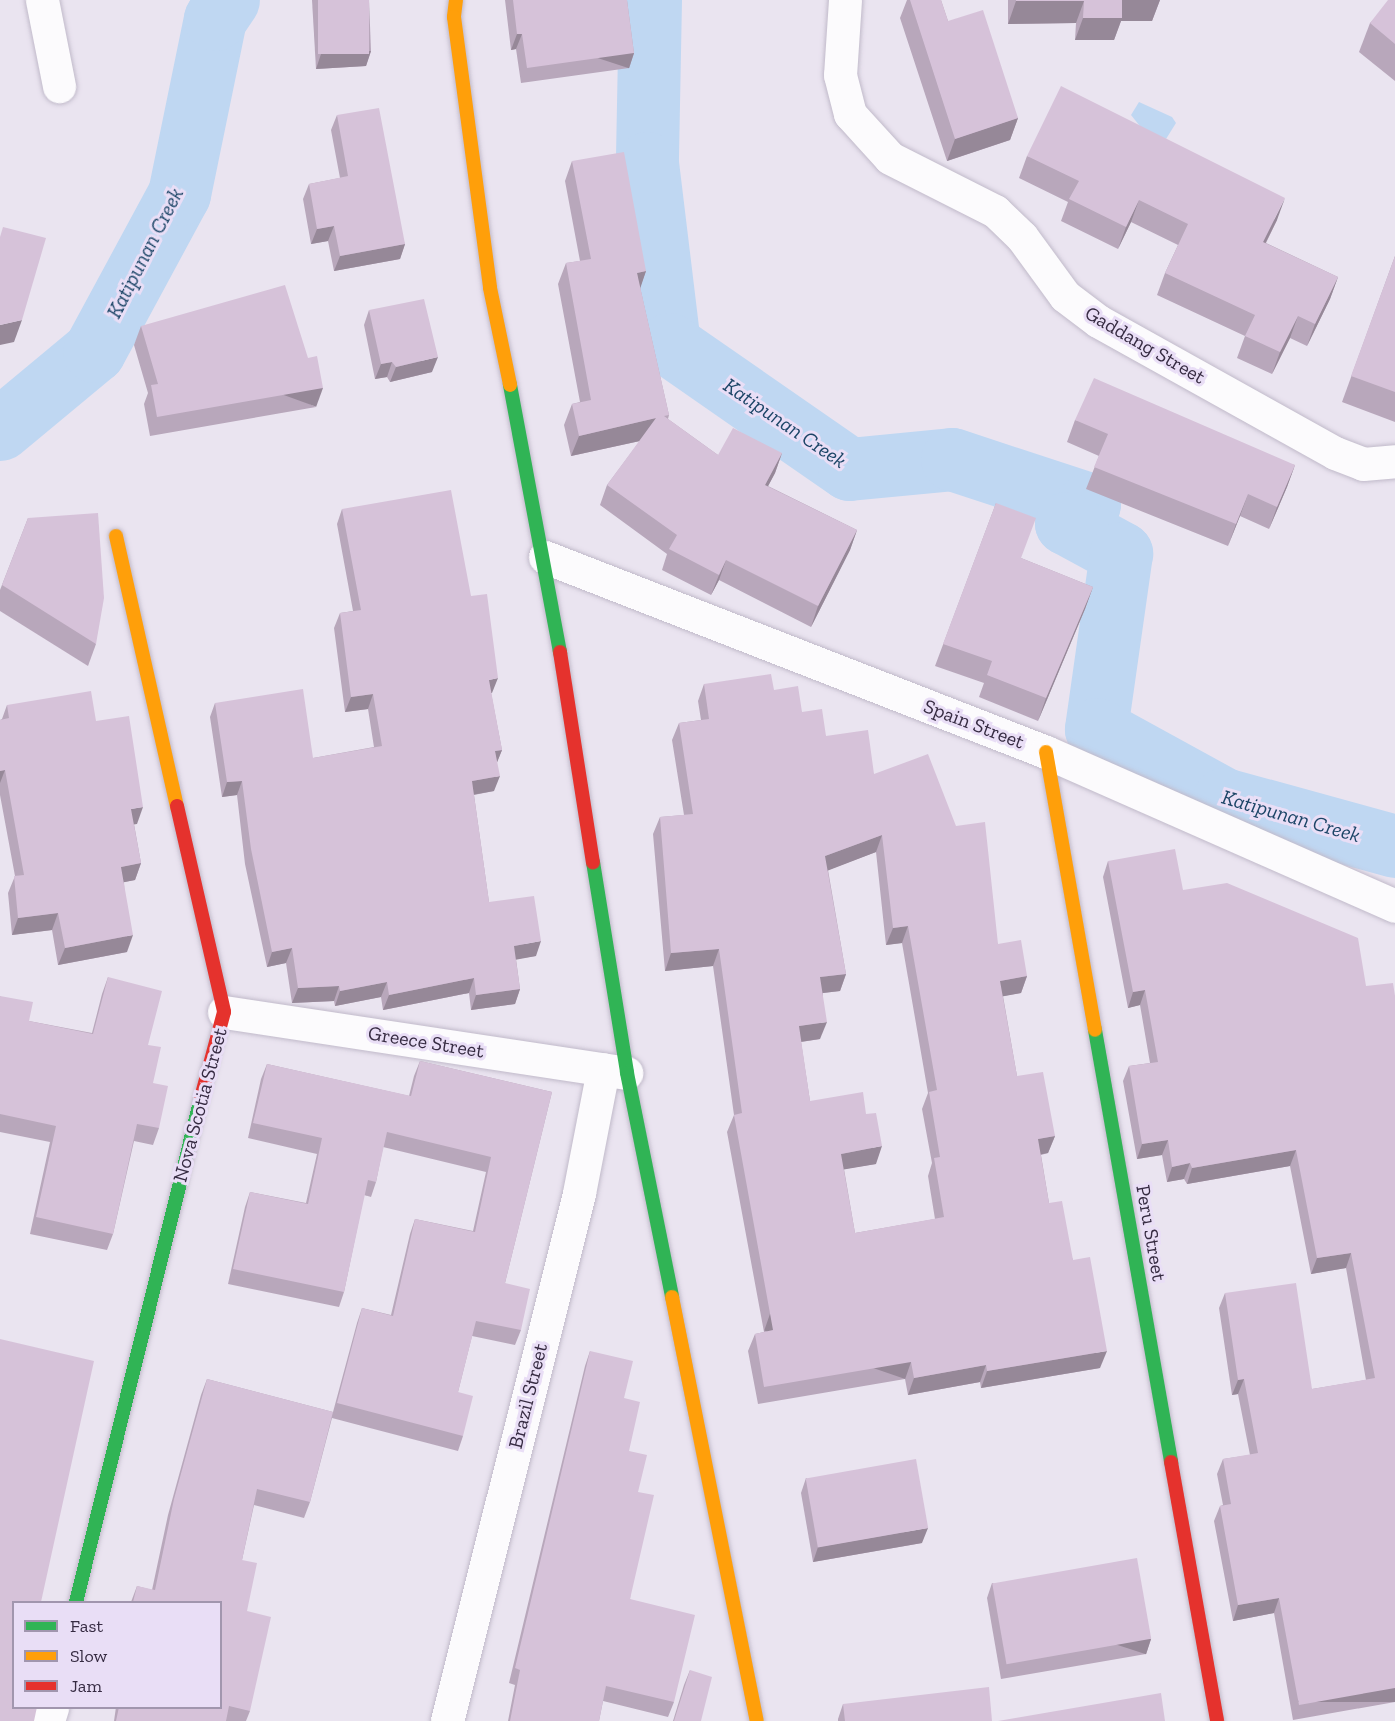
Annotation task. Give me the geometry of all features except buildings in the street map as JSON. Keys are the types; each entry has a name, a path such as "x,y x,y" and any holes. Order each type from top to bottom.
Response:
{"street":[{"path":"42,0 59,86"},
{"path":"456,0 454,17 490,288 545,557 615,1071 757,1721"},
{"name":"Gaddang Street","path":"845,0 840,75 850,114 890,158 995,211 1022,237 1065,296 1098,321 1335,453 1363,464 1395,461"},
{"name":"Nova Scotia Street","path":"76,1601 138,1342 224,1012 116,536"},
{"name":"Spain Street","path":"545,557 1046,752 1395,906"},
{"name":"Peru Street","path":"1046,752 1217,1721"},
{"name":"Greece Street","path":"224,1012 615,1071"},
{"name":"Brazil Street","path":"447,1721 579,1193 615,1071"}],"water":[{"path":"1139,102 1172,117 1176,123 1166,139 1143,130 1131,115"}],"waterway":[{"name":"Katipunan Creek","path":"0,429 94,351 179,194 215,19 228,0"},
{"name":"Katipunan Creek","path":"650,0 647,163 669,344 849,469 952,459 1089,504 1066,523 1121,553 1096,729 1224,799 1395,846"}],"traffic: fast":[{"path":"510,385 560,652"},
{"path":"593,862 627,1073 672,1297"},
{"path":"1095,1030 1171,1462"},
{"path":"76,1601 201,1098"}],"traffic: slow":[{"path":"456,0 454,17 490,288 510,385"},
{"path":"116,536 177,806"},
{"path":"1046,752 1095,1030"},
{"path":"672,1297 757,1721"}],"traffic: jam":[{"path":"560,652 593,862"},
{"path":"177,806 224,1012 201,1098"},
{"path":"1171,1462 1217,1721"}]}
